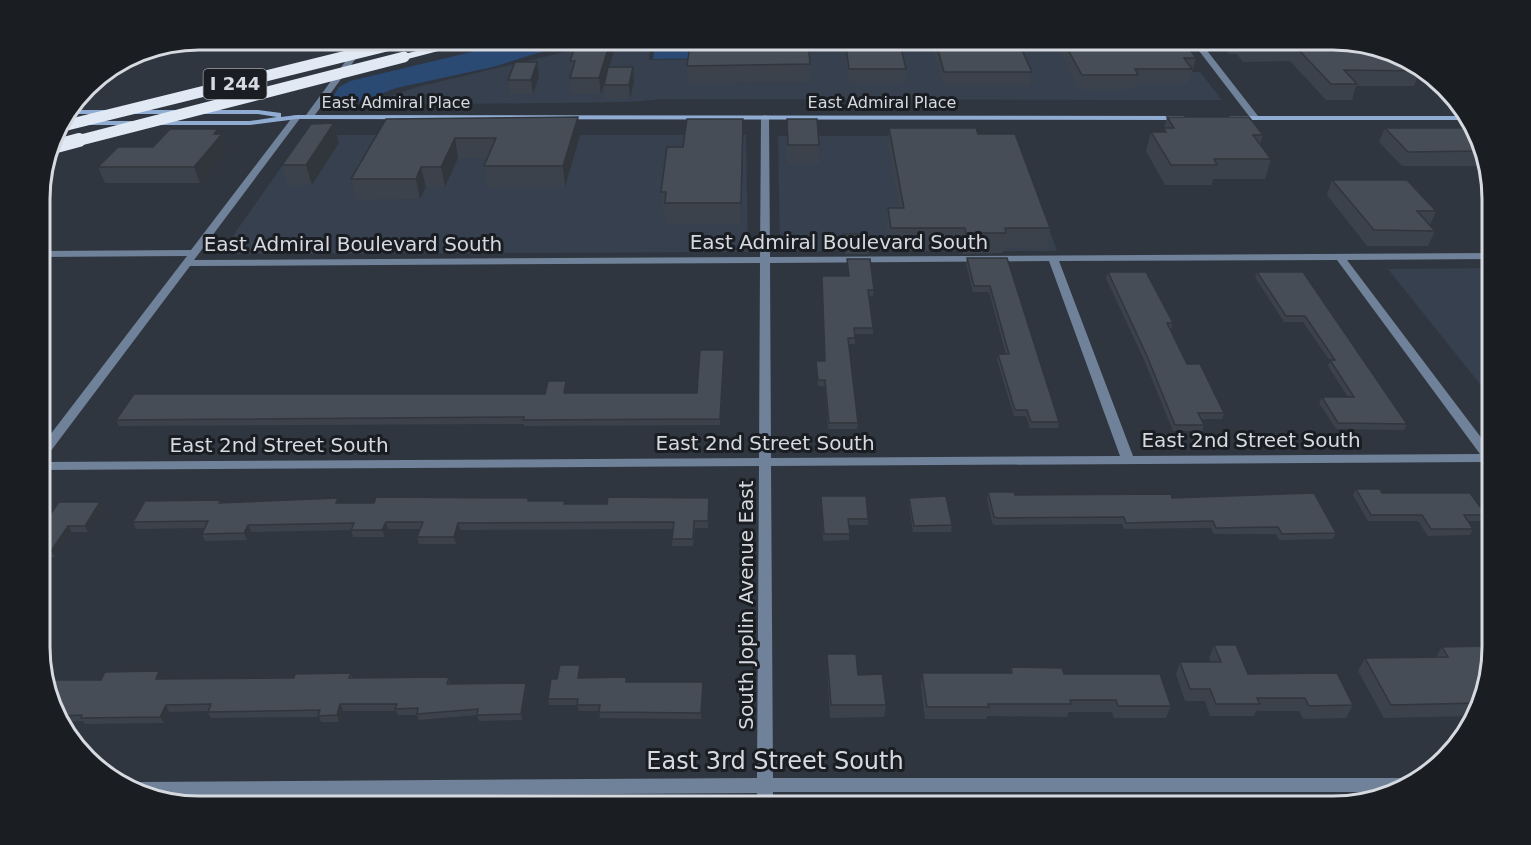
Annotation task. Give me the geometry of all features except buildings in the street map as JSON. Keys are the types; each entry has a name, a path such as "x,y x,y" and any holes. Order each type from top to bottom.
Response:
{"highway":[{"name":"I 244","path":"69,125 371,50"},
{"name":"I 244","path":"60,145 433,50"}],"main road":[{"path":"77,112 258,112 297,117"},
{"name":"East Admiral Place","path":"297,117 1192,118"},
{"path":"70,123 250,123 297,117"},
{"path":"1224,118 1458,118"}],"street":[{"path":"309,117 358,50"},
{"path":"1202,50 1255,118"},
{"path":"50,444 297,117"},
{"name":"South Joplin Avenue East","path":"765,117 767,261 765,796"},
{"name":"East Admiral Boulevard South","path":"50,254 190,258 767,261 1482,256"},
{"path":"1340,257 1482,448"},
{"path":"1053,259 1128,460"},
{"name":"East 2nd Street South","path":"50,466 1482,459"},
{"name":"East 3rd Street South","path":"158,790 765,785 1387,785"}],"shaded area":[{"path":"480,50 548,50 493,67 396,88 351,105 332,106 329,103 339,87 350,81"},
{"path":"573,50 649,50 649,60 734,59 738,50 1122,50 1136,72 1200,72 1222,100 660,99 632,102 364,105 417,87"},
{"path":"654,50 731,50 730,58 653,59"},
{"path":"304,135 746,135 748,252 220,254"},
{"path":"778,136 1016,136 1057,251 780,251"},
{"path":"1482,268 1482,386 1388,269"}]}
